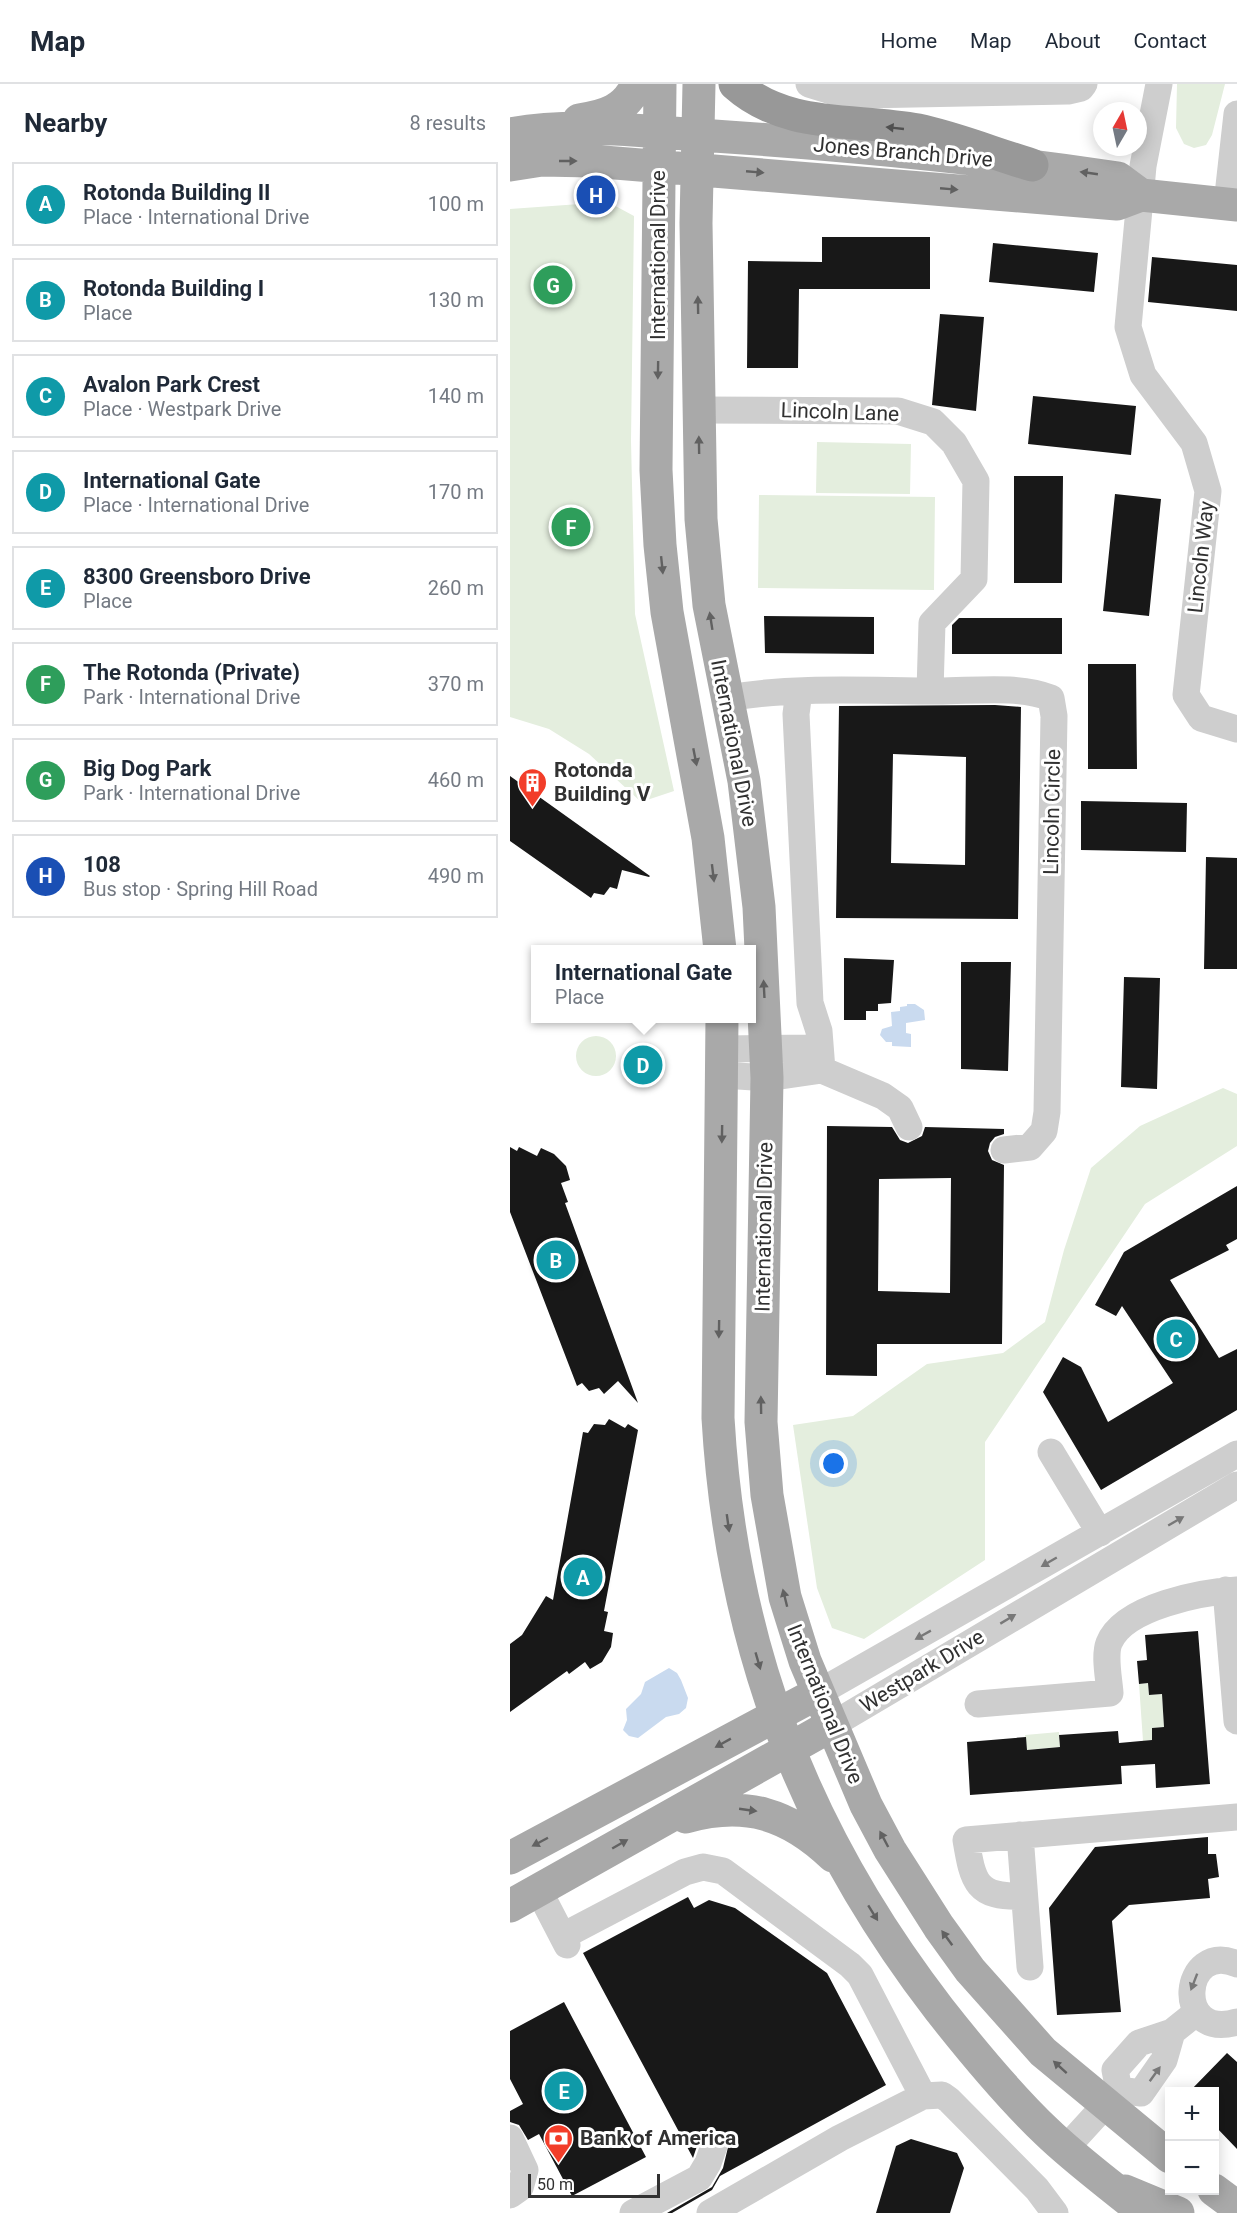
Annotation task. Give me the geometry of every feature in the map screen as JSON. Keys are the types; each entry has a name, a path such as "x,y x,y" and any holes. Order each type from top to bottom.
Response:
{"highway":[{"path":"735,84 748,96 785,114 817,120 918,130 1032,165"}],"main road":[{"path":"518,133 613,112 625,104 638,84"},
{"name":"International Drive","path":"660,84 656,470 660,545 667,612 707,828 719,945"},
{"name":"International Drive","path":"699,84 696,167 698,410 703,558 714,639 744,781 755,863 767,1063 761,1363 763,1456 772,1534 785,1597 795,1635 848,1767 890,1850 939,1927 970,1970 1043,2052 1112,2097 1165,2152"},
{"name":"Jones Branch Drive","path":"518,133 658,132 1032,165 1118,178 1141,195"},
{"name":"Jones Branch Drive","path":"510,165 542,160 696,167 1117,204 1141,195 1232,204"},
{"name":"International Drive","path":"723,1048 718,1382 720,1456 728,1527 743,1608 774,1715 823,1830 897,1952 965,2042 1047,2133 1144,2213"},
{"name":"Westpark Drive","path":"510,1858 818,1693"},
{"name":"Westpark Drive","path":"510,1906 832,1725"},
{"path":"650,1827 704,1812 748,1810 787,1822 819,1842 842,1864"},
{"path":"1112,2186 1178,2213"}],"street":[{"path":"809,84 836,92 862,95 1068,90 1081,88 1084,84"},
{"name":"Lincoln Way","path":"1159,84 1148,137 1128,327 1143,375 1194,442 1208,491 1186,694 1201,718 1237,729"},
{"path":"1232,204 1237,114"},
{"name":"Lincoln Lane","path":"698,410 898,411 933,422 954,443 976,481 974,579 932,623 930,691"},
{"path":"799,691 796,714 810,1003 819,1031 821,1059"},
{"name":"Lincoln Circle","path":"728,698 799,691 1032,691 1051,698 1054,716 1047,1112 1044,1131 1030,1147 1004,1150"},
{"path":"723,1048 767,1063 821,1059 900,1108 909,1127"},
{"path":"1051,1452 1100,1533"},
{"name":"Westpark Drive","path":"818,1693 1237,1454"},
{"name":"Westpark Drive","path":"832,1725 1237,1485"},
{"path":"978,1704 1110,1693 1108,1645 1121,1627 1142,1614 1192,1595 1232,1590 1237,1721"},
{"path":"1023,1896 1000,1897 986,1891 974,1878 966,1840 1237,1817"},
{"path":"1020,1835 1030,1967"},
{"path":"538,1891 565,1941 685,1872 703,1867 723,1871 850,1965 860,1975 923,2096"},
{"path":"1237,1964 1220,1961 1200,1970 1191,1990 1197,2012 1215,2024 1237,2022"},
{"path":"1066,2148 1112,2097 1115,2070 1139,2043 1172,2032 1197,2012"},
{"path":"710,2213 840,2138 923,2096 942,2095 1036,2188 1055,2213"},
{"path":"510,2138 524,2165 525,2176 520,2188 510,2195"},
{"path":"633,2213 699,2178 714,2146"}],"green space":[{"path":"1177,84 1225,84 1212,135 1206,145 1194,148 1184,144 1176,128"},
{"path":"608,202 634,216 631,441 635,614 674,791 641,802 589,754 549,729 510,717 510,209"},
{"path":"817,442 911,444 910,494 816,493"},
{"path":"759,495 935,497 934,590 758,588"},
{"path":"596,1036 610,1042 616,1056 610,1070 596,1076 582,1070 576,1056 582,1042"},
{"path":"1223,1088 1237,1094 1237,1146 1145,1204 985,1442 985,1560 864,1639 832,1628 817,1588 793,1425 853,1416 927,1364 1003,1353 1045,1322 1064,1250 1091,1168 1140,1126"},
{"path":"1148,1683 1149,1695 1162,1694 1164,1727 1152,1728 1152,1740 1143,1741 1139,1684"},
{"path":"1059,1732 1060,1747 1027,1750 1025,1735"}],"water":[{"path":"907,1004 915,1004 924,1010 925,1020 906,1023 906,1033 911,1034 911,1047 892,1046 892,1042 886,1042 880,1035 882,1029 892,1026 891,1012 900,1011 900,1007 907,1006"},
{"path":"669,1668 677,1673 681,1680 688,1698 686,1708 679,1714 666,1717 638,1738 629,1736 623,1730 627,1720 626,1709 641,1694 645,1682"}],"building":[{"path":"822,237 930,237 930,289 799,289 798,368 747,368 748,261 822,262"},
{"path":"993,243 1098,253 1094,292 989,282"},
{"path":"1152,257 1237,265 1237,311 1148,302"},
{"path":"940,314 984,317 976,411 932,405"},
{"path":"1033,396 1136,406 1131,455 1028,444"},
{"path":"1014,476 1063,476 1062,583 1014,583"},
{"path":"1115,494 1161,499 1149,616 1103,611"},
{"path":"764,616 874,617 874,654 765,653"},
{"path":"959,618 1062,618 1062,654 952,654 952,625"},
{"path":"1088,664 1136,664 1137,769 1088,769"},
{"path":"995,705 1021,707 1018,919 836,918 839,706","holes":["893,754 966,757 965,865 891,863"]},
{"name":"Rotonda Building V","path":"510,776 650,876 622,870 617,889 610,887 604,895 594,893 591,898 510,841"},
{"path":"1081,801 1187,803 1186,852 1081,850"},
{"path":"1206,857 1237,858 1237,969 1204,969"},
{"path":"844,958 894,960 891,1003 878,1004 878,1011 866,1011 866,1020 844,1020"},
{"path":"961,962 1011,962 1008,1071 961,1069"},
{"path":"1124,977 1160,978 1157,1089 1121,1087"},
{"path":"827,1126 892,1127 900,1140 908,1143 922,1136 925,1127 1004,1129 1004,1134 995,1137 990,1143 988,1151 992,1160 1004,1165 1002,1344 877,1344 877,1376 826,1375","holes":["951,1178 950,1293 878,1291 879,1179"]},
{"path":"510,1147 517,1151 519,1147 537,1156 541,1148 554,1154 566,1166 570,1180 561,1183 568,1202 565,1203 638,1403 618,1381 604,1394 599,1388 589,1391 582,1383 577,1386 510,1212"},
{"path":"1237,1186 1237,1239 1226,1245 1229,1250 1170,1280 1219,1358 1237,1349 1237,1410 1101,1490 1043,1392 1063,1357 1081,1367 1108,1422 1173,1383 1122,1306 1116,1316 1095,1305 1124,1252"},
{"path":"609,1419 625,1428 628,1424 638,1430 604,1611 608,1612 604,1631 613,1633 611,1647 602,1662 590,1669 585,1662 569,1674 567,1671 510,1712 510,1644 522,1635 546,1596 553,1600 583,1432 588,1433 594,1424 605,1425"},
{"path":"1198,1631 1210,1784 1156,1788 1155,1764 1121,1766 1122,1784 970,1795 967,1742 1026,1737 1027,1750 1060,1747 1059,1735 1118,1731 1119,1743 1152,1740 1152,1728 1164,1727 1162,1694 1149,1695 1148,1683 1139,1684 1137,1661 1147,1660 1145,1635"},
{"path":"1208,1837 1208,1854 1216,1854 1219,1877 1208,1879 1210,1898 1129,1905 1112,1921 1121,2012 1057,2015 1049,1908 1095,1847"},
{"path":"688,1897 694,1908 709,1900 735,1908 827,1973 886,2085 720,2176 712,2190 672,2213 667,2213 712,2187 723,2168 729,2143 720,2131 711,2131 699,2140 693,2158 583,1953"},
{"path":"564,2002 646,2157 572,2196 539,2134 528,2140 519,2125 510,2122 510,2111 523,2104 510,2079 510,2031"},
{"path":"1227,2053 1237,2062 1237,2149 1219,2130 1219,2087 1194,2087"},
{"path":"911,2139 957,2153 964,2168 950,2213 876,2213 896,2146"}],"place":[{"name":"108","path":"596,195"},
{"name":"Big Dog Park","path":"553,285"},
{"name":"The Rotonda (Private)","path":"571,527"},
{"name":"Rotonda Building V","path":"533,808"},
{"name":"International Gate","path":"643,1065"},
{"name":"Rotonda Building I","path":"556,1260"},
{"name":"Avalon Park Crest","path":"1176,1339"},
{"name":"Rotonda Building II","path":"583,1577"},
{"name":"8300 Greensboro Drive","path":"564,2091"},
{"name":"Bank of America","path":"559,2164"}]}
